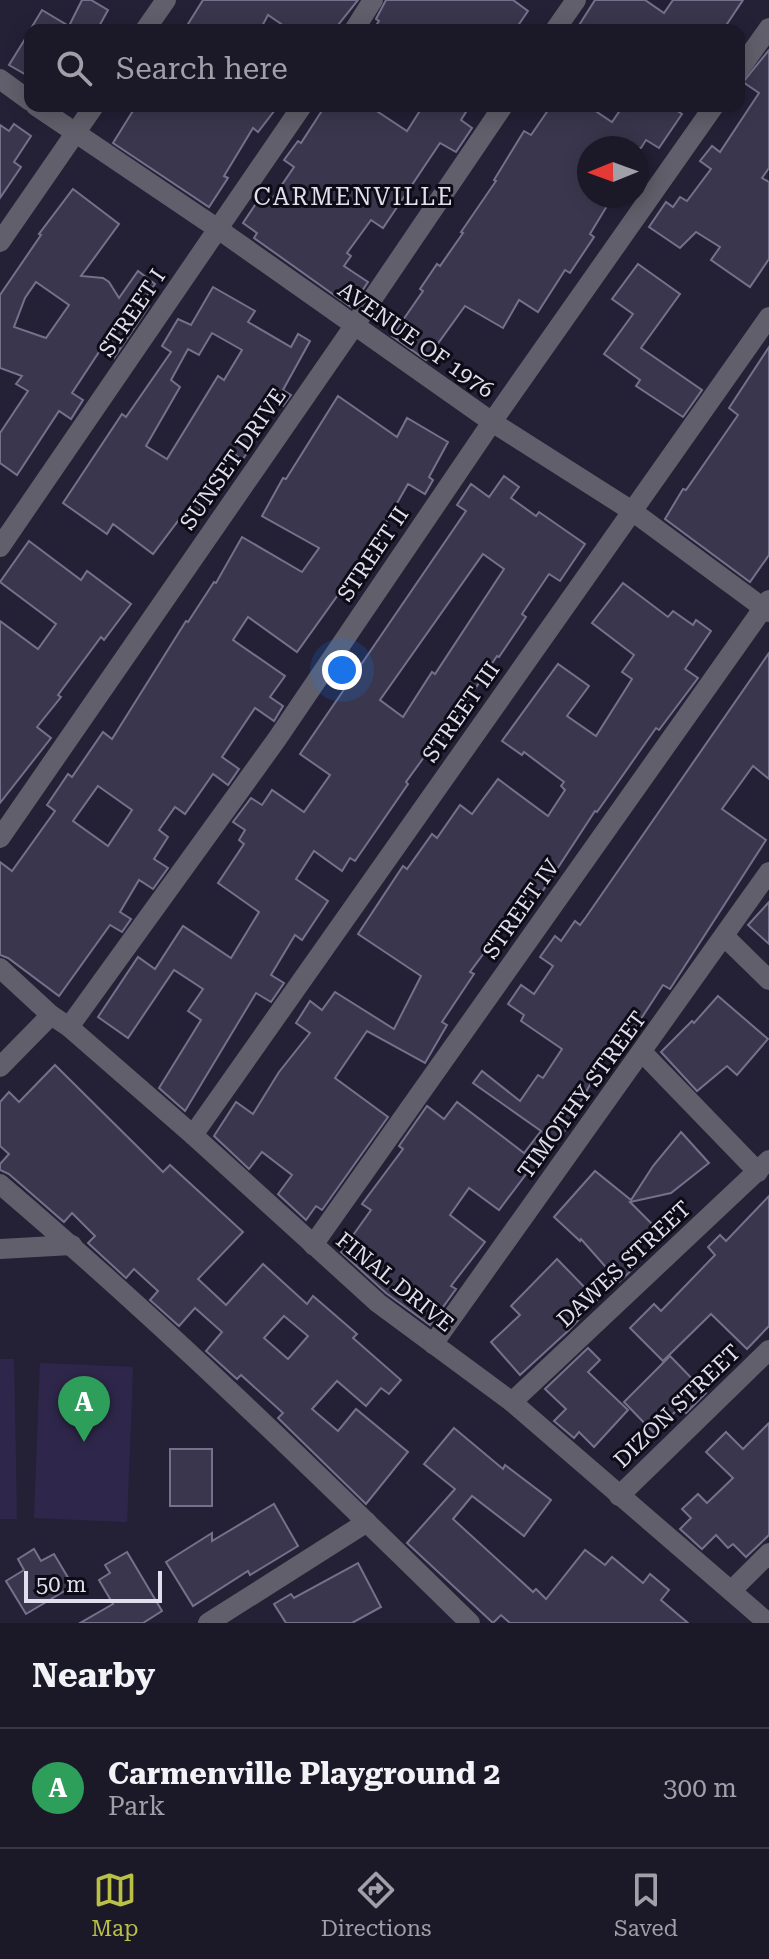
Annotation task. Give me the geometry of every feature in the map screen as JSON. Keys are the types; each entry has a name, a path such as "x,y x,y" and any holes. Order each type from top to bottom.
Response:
{"street":[{"path":"149,24 166,0"},
{"path":"358,24 373,0"},
{"path":"559,24 576,0"},
{"path":"745,62 769,28"},
{"path":"0,79 24,97"},
{"name":"AVENUE OF 1976","path":"44,112 218,229 492,422 632,511 767,607"},
{"path":"0,242 90,112"},
{"name":"STREET I","path":"0,547 298,112"},
{"name":"SUNSET DRIVE","path":"0,838 499,112"},
{"name":"STREET II","path":"69,1027 277,739 492,422 710,112"},
{"name":"STREET III","path":"193,1135 769,317"},
{"name":"STREET IV","path":"313,1245 767,607"},
{"name":"TIMOTHY STREET","path":"433,1344 769,872"},
{"path":"725,937 769,980"},
{"name":"FINAL DRIVE","path":"0,968 193,1135 378,1303 512,1402 768,1623"},
{"path":"0,1067 51,1015"},
{"path":"642,1052 763,1166"},
{"name":"DAWES STREET","path":"512,1402 763,1166"},
{"path":"0,1184 72,1245 470,1623"},
{"path":"0,1249 72,1245"},
{"name":"DIZON STREET","path":"619,1496 769,1350"},
{"path":"208,1623 367,1522"},
{"path":"732,1590 769,1553"}],"shaded area":[{"path":"0,1359 14,1359 17,1519 0,1519"},
{"path":"40,1363 133,1367 127,1522 34,1518"}],"building":[{"path":"82,0 91,0 108,10 100,24 70,24"},
{"path":"203,0 358,0 339,24 281,24 268,15 263,24 188,24"},
{"path":"386,0 513,0 528,11 519,24 377,24 379,21 376,19"},
{"path":"595,0 645,0 664,13 673,0 743,0 727,24 580,24"},
{"path":"42,10 66,24 34,24"},
{"path":"24,41 24,74 9,65"},
{"path":"769,50 769,168 762,178 769,182 769,259 750,287 711,260 720,247 696,232 680,248 649,227 666,202 673,207 680,197 687,201 711,169 700,161 712,146 720,152 759,93 745,83"},
{"path":"132,112 273,112 258,132 253,128 224,176 228,178 209,207 113,143"},
{"path":"321,112 378,112 407,131 419,112 466,112 461,120 472,128 456,152 440,143 383,228 371,220 347,253 351,256 344,266 368,282 351,307 254,238 257,233 243,223 259,199 268,205 294,167 284,160 298,141 301,143"},
{"path":"547,112 597,112 612,122 619,112 682,114 659,148 649,142 649,136 577,136 577,208 606,208 590,234 594,237 570,273 565,270 538,312 519,300 503,328 465,306 426,360 392,336 423,291 420,289 437,264 440,266 463,233 524,131 531,135"},
{"path":"14,124 31,136 14,162 21,167 0,198 0,125 9,131"},
{"path":"73,189 119,224 81,276 103,278 119,298 138,271 155,284 143,301 149,306 114,358 101,349 72,393 83,400 71,419 59,411 17,475 0,463 0,433 28,391 16,384 22,376 0,368 0,295 39,234","holes":["36,282 69,305 46,338 14,327 25,298"]},
{"path":"638,264 680,294 641,348 702,390 683,417 636,386 640,380 604,354 633,314 612,299"},
{"path":"213,287 255,311 248,322 291,347 298,334 310,341 283,390 291,395 283,406 267,396 244,434 255,442 242,460 231,451 213,476 220,482 192,519 184,513 153,554 113,524 107,534 63,503 122,414 126,417 171,352 162,346 178,319 191,325","holes":["212,333 242,350 224,380 218,376 167,459 146,446 180,387 171,380 188,349 199,355"]},
{"path":"769,347 769,555 750,582 665,519 683,489 686,490 738,415 729,408"},
{"path":"338,396 397,437 407,418 448,442 429,477 433,480 425,494 408,484 360,568 297,652 248,617 233,640 285,676 270,697 283,706 274,721 255,708 222,757 239,769 228,785 213,774 185,814 175,807 159,830 168,837 154,859 168,868 153,889 139,880 120,912 131,919 122,932 110,925 59,996 0,955 0,862 12,871 55,811 47,805 68,774 72,777 103,732 112,739 186,621 216,583 242,537 302,572 319,548 262,516 283,478 286,479","holes":["98,786 132,810 108,846 73,821"]},
{"path":"504,476 519,487 511,498 536,516 539,512 585,544 560,581 549,574 522,614 526,617 499,657 443,737 440,735 406,782 408,784 355,861 350,858 342,871 314,851 296,879 328,901 302,940 295,935 271,975 284,983 271,1002 256,993 185,1111 159,1088 201,1020 188,1011 203,989 174,970 128,1038 98,1017 138,957 155,969 183,926 231,958 259,912 218,883 244,844 239,840 245,830 233,822 251,798 262,805 272,790 304,812 330,775 300,754 466,511 457,505 471,484 489,497","holes":["483,554 504,569 403,717 380,700"]},
{"path":"29,541 81,580 87,571 131,604 104,640 101,637 58,695 61,697 37,727 51,738 0,803 0,621 38,649 56,624 0,582"},
{"path":"623,583 668,617 673,611 693,625 696,620 711,631 685,669 698,678 659,730 656,728 595,811 542,892 539,890 510,930 504,926 470,972 474,974 442,1022 447,1025 425,1063 367,1031 335,1078 388,1117 322,1210 316,1206 306,1220 278,1194 292,1175 262,1152 249,1169 214,1136 236,1102 253,1114 279,1072 310,1033 296,1023 310,1001 322,1010 335,992 394,1029 421,976 358,934 403,866 407,869 432,834 437,838 460,805 472,814 498,779 548,816 565,790 561,786 564,782 524,752 522,755 502,741 558,664 589,686 567,716 596,736 632,679 622,672 634,655 592,623"},
{"path":"769,653 769,779 753,766 722,809 766,840 670,989 663,985 635,1028 630,1024 602,1064 579,1104 582,1106 535,1173 530,1169 499,1210 469,1188 450,1215 485,1242 451,1286 456,1289 430,1325 386,1293 341,1252 371,1210 362,1204 403,1149 399,1146 427,1106 444,1119 457,1102 524,1153 541,1131 473,1083 482,1071 520,1101 538,1075 543,1078 562,1049 521,1021 524,1015 508,1004 521,985 534,994 553,966 540,957 555,936 561,941 575,921 580,925"},
{"path":"769,902 769,944 748,925"},
{"path":"718,996 768,1039 737,1075 727,1066 697,1091 661,1052 692,1021 694,1023"},
{"path":"55,1065 163,1172 170,1165 243,1232 198,1279 226,1305 263,1264 307,1304 313,1296 357,1334 353,1338 401,1380 389,1394 381,1388 366,1406 337,1381 312,1409 338,1431 356,1409 408,1452 366,1504 278,1418 283,1413 241,1375 237,1379 206,1351 222,1332 195,1308 179,1326 150,1300 158,1291 134,1269 126,1278 88,1243 95,1236 72,1213 64,1222 9,1174 0,1170 0,1164 9,1154 0,1146 0,1102 9,1092 19,1102","holes":["284,1316 308,1336 288,1359 264,1338"]},
{"path":"681,1132 709,1163 671,1193 630,1202 657,1229 626,1258 635,1267 619,1282 581,1239 554,1217 595,1171 631,1200 653,1166"},
{"path":"769,1196 769,1326 747,1349 711,1314 663,1361 630,1328 654,1304 661,1311 715,1255 708,1247 720,1235 726,1241"},
{"path":"557,1259 597,1300 520,1375 491,1342 520,1315 511,1306"},
{"path":"588,1348 600,1360 588,1372 628,1410 594,1447 579,1432 574,1438 554,1421 566,1409 545,1389"},
{"path":"670,1356 706,1393 686,1413 680,1407 654,1433 624,1402"},
{"path":"769,1423 769,1535 746,1557 733,1544 728,1548 716,1535 702,1549 680,1529 691,1518 682,1509 698,1494 707,1503 733,1478 706,1452 726,1432 743,1449"},
{"path":"454,1428 503,1469 505,1465 551,1500 524,1536 472,1496 453,1519 533,1592 536,1589 546,1599 585,1550 605,1565 612,1557 643,1583 650,1574 669,1590 661,1600 688,1623 510,1623 501,1615 493,1623 407,1543 455,1489 424,1464"},
{"path":"170,1449 212,1449 212,1506 170,1506"},
{"path":"274,1504 298,1546 250,1575 248,1571 193,1606 166,1562 212,1533 212,1541"},
{"path":"34,1549 41,1561 54,1554 73,1586 26,1614 6,1581 24,1570 18,1559"},
{"path":"127,1552 162,1611 143,1623 80,1623 113,1604 99,1580 110,1573 105,1565"},
{"path":"358,1563 381,1607 352,1623 286,1623 274,1604 291,1594 294,1598"}],"place":[{"name":"Carmenville Playground 2","path":"84,1442"}],"district":[{"name":"CARMENVILLE","path":"354,197"}]}
